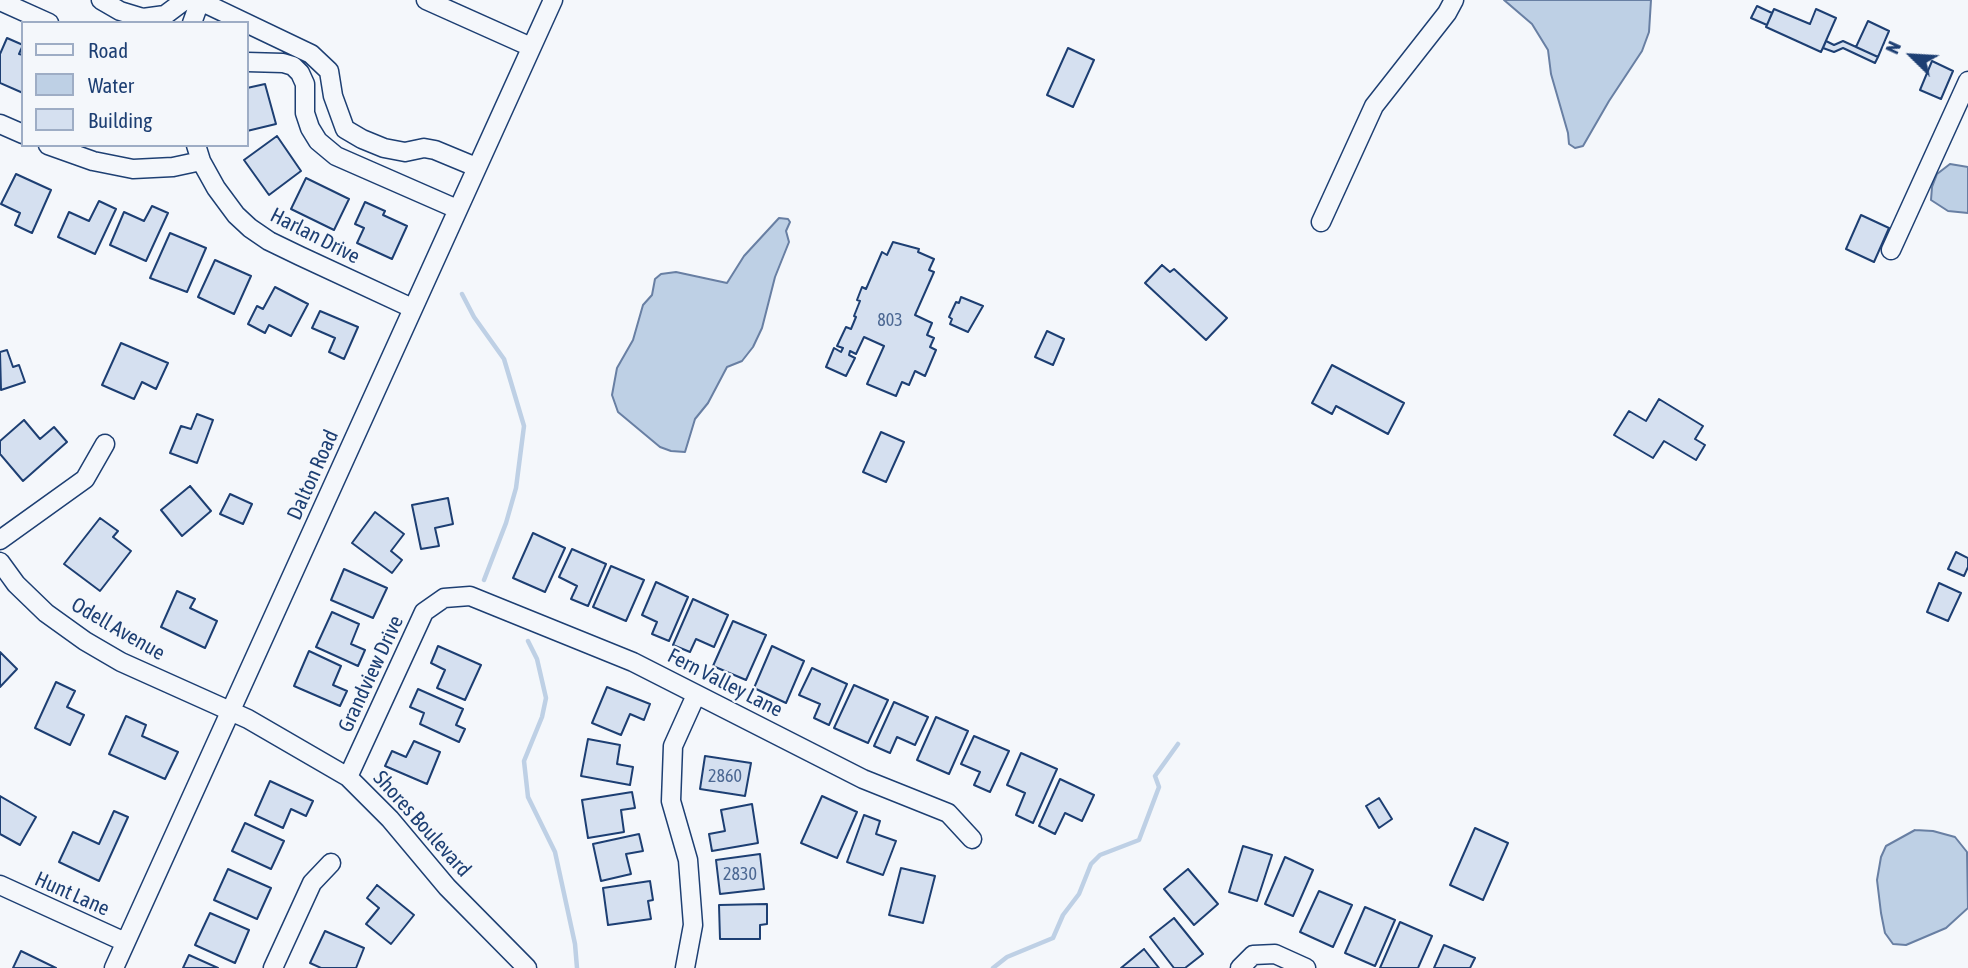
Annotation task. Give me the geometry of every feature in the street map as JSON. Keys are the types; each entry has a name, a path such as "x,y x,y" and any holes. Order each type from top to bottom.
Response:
{"street":[{"path":"100,0 120,11 143,18 165,15 185,0"},
{"path":"193,21 200,0 243,21"},
{"path":"426,0 531,47"},
{"name":"Dalton Road","path":"114,968 552,0"},
{"path":"1321,222 1374,106 1447,13 1454,0"},
{"path":"0,1 45,21"},
{"path":"248,23 311,54 329,71 333,96 345,129 384,148 405,152 435,149 476,167"},
{"path":"248,62 283,63 293,66 300,73 305,84 305,113 310,128 318,141 336,156 457,209"},
{"path":"1891,250 1968,81"},
{"path":"0,124 21,133"},
{"path":"54,147 133,169 173,167 198,153"},
{"name":"Harlan Drive","path":"198,153 216,188 236,215 250,228 300,256 412,308"},
{"path":"0,540 85,479 105,444"},
{"name":"Odell Avenue","path":"0,562 16,584 46,613 85,641 121,662 231,712"},
{"name":"Fern Valley Lane","path":"444,598 470,596 633,662 863,779 948,813 972,839"},
{"name":"Grandview Drive","path":"348,777 424,612 444,598"},
{"path":"685,968 693,925 688,860 671,801 673,747 696,695"},
{"name":"Shores Boulevard","path":"231,712 248,719 348,777 390,819 447,887 523,966"},
{"path":"273,968 312,883 331,863"},
{"name":"Hunt Lane","path":"0,886 125,942"},
{"path":"1247,962 1275,954 1306,968"}],"water":[{"path":"1504,0 1651,0 1649,32 1642,51 1583,146 1575,148 1569,144 1551,74 1548,50 1532,24"},
{"path":"1950,164 1968,167 1968,213 1948,211 1931,200 1937,174"},
{"path":"779,218 788,219 790,222 786,231 789,242 775,277 762,328 753,347 742,361 727,367 708,403 695,419 685,452 660,447 618,412 612,395 617,368 633,340 643,305 652,295 655,279 661,274 676,272 727,283 744,256"},
{"path":"1915,830 1933,831 1955,837 1967,852 1968,908 1946,928 1906,945 1893,944 1885,933 1881,913 1877,880 1881,857 1886,846"}],"building":[{"path":"1757,6 1772,13 1767,25 1751,18"},
{"path":"1774,9 1810,24 1816,9 1836,18 1821,52 1766,27"},
{"path":"1868,21 1889,31 1878,57 1856,47"},
{"path":"7,38 21,44 21,92 0,83 0,54"},
{"path":"1826,41 1834,45 1843,41 1878,57 1875,63 1843,48 1834,52 1823,48"},
{"path":"1068,48 1094,60 1073,107 1047,95"},
{"path":"1932,61 1953,71 1941,99 1920,90"},
{"path":"265,84 276,124 248,131 248,88"},
{"path":"277,136 301,171 269,195 244,160"},
{"path":"16,174 51,190 32,233 15,225 20,213 1,204"},
{"path":"306,178 349,199 334,230 291,209"},
{"path":"99,201 116,209 95,254 58,237 69,212 89,221"},
{"path":"365,202 385,211 383,215 407,226 392,259 357,243 364,228 355,224"},
{"path":"152,206 168,213 146,261 110,245 124,212 144,221"},
{"path":"1861,215 1889,228 1874,262 1846,249"},
{"path":"170,233 206,248 187,292 150,278"},
{"path":"893,242 919,249 918,252 934,259 929,270 934,272 915,315 932,323 927,335 934,338 930,347 936,350 925,376 915,371 909,385 902,382 896,396 867,384 884,346 864,337 856,354 850,351 849,355 855,358 846,376 826,367 834,348 841,352 843,348 837,346 846,327 851,329 862,287 866,289 882,252 887,255"},
{"path":"215,260 251,276 234,314 198,297"},
{"path":"1162,265 1170,272 1174,269 1227,318 1206,340 1145,283"},
{"path":"275,287 308,304 291,336 269,325 265,333 248,324 257,306 263,309"},
{"path":"961,297 983,306 968,332 950,324 952,319 949,317"},
{"path":"320,311 358,327 344,359 329,352 335,338 312,328"},
{"path":"1047,331 1064,339 1053,365 1035,357"},
{"path":"121,343 168,363 156,389 142,382 134,399 102,385"},
{"path":"7,350 13,367 19,365 25,382 1,390 0,352"},
{"path":"1332,365 1404,403 1388,434 1336,406 1332,414 1312,403"},
{"path":"1659,399 1703,426 1695,439 1705,445 1696,460 1664,441 1653,458 1614,435 1629,411 1646,421"},
{"path":"197,414 213,420 197,463 170,453 181,426 191,429"},
{"path":"24,420 40,439 54,427 67,442 23,481 0,454 0,441"},
{"path":"881,432 904,442 886,482 863,472"},
{"path":"190,486 211,511 182,536 161,510"},
{"path":"230,494 252,504 243,524 220,514"},
{"path":"448,498 453,524 435,528 439,546 421,549 412,505"},
{"path":"375,512 404,534 391,551 402,560 392,573 352,543"},
{"path":"100,518 118,531 113,537 131,551 100,591 64,564"},
{"path":"533,533 565,548 545,592 513,578"},
{"path":"572,549 606,564 588,606 571,599 577,586 559,577"},
{"path":"1956,552 1968,558 1964,576 1948,569"},
{"path":"611,566 644,580 626,621 593,607"},
{"path":"344,569 387,588 373,618 331,600"},
{"path":"656,582 688,597 669,641 652,634 657,622 642,615"},
{"path":"1939,583 1961,593 1948,621 1927,612"},
{"path":"177,591 195,599 190,608 217,621 205,648 161,627"},
{"path":"693,599 728,615 714,647 696,639 690,652 673,645"},
{"path":"332,612 359,624 351,644 365,650 358,666 316,647"},
{"path":"733,621 766,635 746,680 713,666"},
{"path":"438,646 481,665 465,700 437,688 445,670 431,663"},
{"path":"772,646 804,661 786,703 754,688"},
{"path":"309,651 341,666 333,685 347,691 340,706 294,686"},
{"path":"0,652 17,669 0,687"},
{"path":"812,668 847,684 829,725 814,718 820,704 799,695"},
{"path":"56,682 75,691 67,707 84,715 70,745 35,728"},
{"path":"854,685 888,700 868,743 834,728"},
{"path":"607,687 650,704 644,720 630,714 621,735 592,723"},
{"path":"418,689 463,709 456,725 465,729 459,742 420,724 424,713 410,707"},
{"path":"894,702 928,717 915,745 897,737 890,753 874,746"},
{"path":"126,716 146,725 142,736 178,752 165,779 109,754"},
{"path":"936,717 968,731 949,774 917,760"},
{"path":"974,736 1009,751 990,792 974,785 980,772 961,764"},
{"path":"588,739 620,745 617,764 633,767 630,785 581,776"},
{"path":"414,741 440,752 427,784 385,766 392,751 406,757"},
{"path":"1021,753 1057,769 1033,823 1016,815 1025,793 1007,785"},
{"path":"705,756 751,763 745,796 700,789"},
{"path":"1060,779 1094,795 1082,821 1065,813 1055,834 1039,826"},
{"path":"270,781 313,801 306,816 291,809 283,828 255,815"},
{"path":"632,792 635,808 621,810 624,832 588,838 582,800"},
{"path":"0,796 36,817 20,845 0,834"},
{"path":"822,796 857,812 837,858 801,843"},
{"path":"1379,798 1392,819 1379,828 1366,806"},
{"path":"752,804 758,843 712,851 709,834 725,831 721,810"},
{"path":"114,811 128,817 99,881 59,862 73,832 99,844"},
{"path":"864,815 880,821 876,834 896,841 883,875 847,862"},
{"path":"245,823 284,841 271,869 232,851"},
{"path":"1475,828 1508,843 1483,900 1450,885"},
{"path":"639,834 643,851 626,854 631,874 601,881 593,844"},
{"path":"1243,846 1272,855 1257,901 1229,892"},
{"path":"760,854 764,889 720,894 716,860"},
{"path":"1285,857 1313,870 1293,916 1265,904"},
{"path":"901,868 935,876 923,923 889,915"},
{"path":"228,869 271,888 257,919 214,900"},
{"path":"1188,869 1218,904 1194,925 1164,889"},
{"path":"650,881 653,900 648,901 651,919 608,925 603,888"},
{"path":"377,885 414,915 391,944 366,924 379,908 367,898"},
{"path":"1319,891 1352,905 1333,947 1300,932"},
{"path":"767,904 767,924 760,925 760,939 720,939 719,905"},
{"path":"1365,907 1395,920 1375,966 1345,953"},
{"path":"210,913 249,930 235,963 195,945"},
{"path":"1174,918 1203,954 1185,968 1174,968 1150,937"},
{"path":"1400,922 1432,936 1418,968 1380,968"},
{"path":"325,931 364,948 356,968 321,968 310,963"},
{"path":"1444,945 1475,958 1470,968 1434,968"},
{"path":"1144,949 1159,968 1121,968"},
{"path":"21,951 56,968 13,968"},
{"path":"189,955 218,968 183,968"}],"waterway":[{"path":"462,294 474,317 504,359 524,426 516,488 484,580"},
{"path":"528,641 537,659 546,698 542,717 524,761 528,797 555,852 575,944 577,968"},
{"path":"993,968 1007,957 1053,938 1063,915 1079,894 1091,864 1100,855 1139,840 1159,787 1155,776 1178,744"}]}
